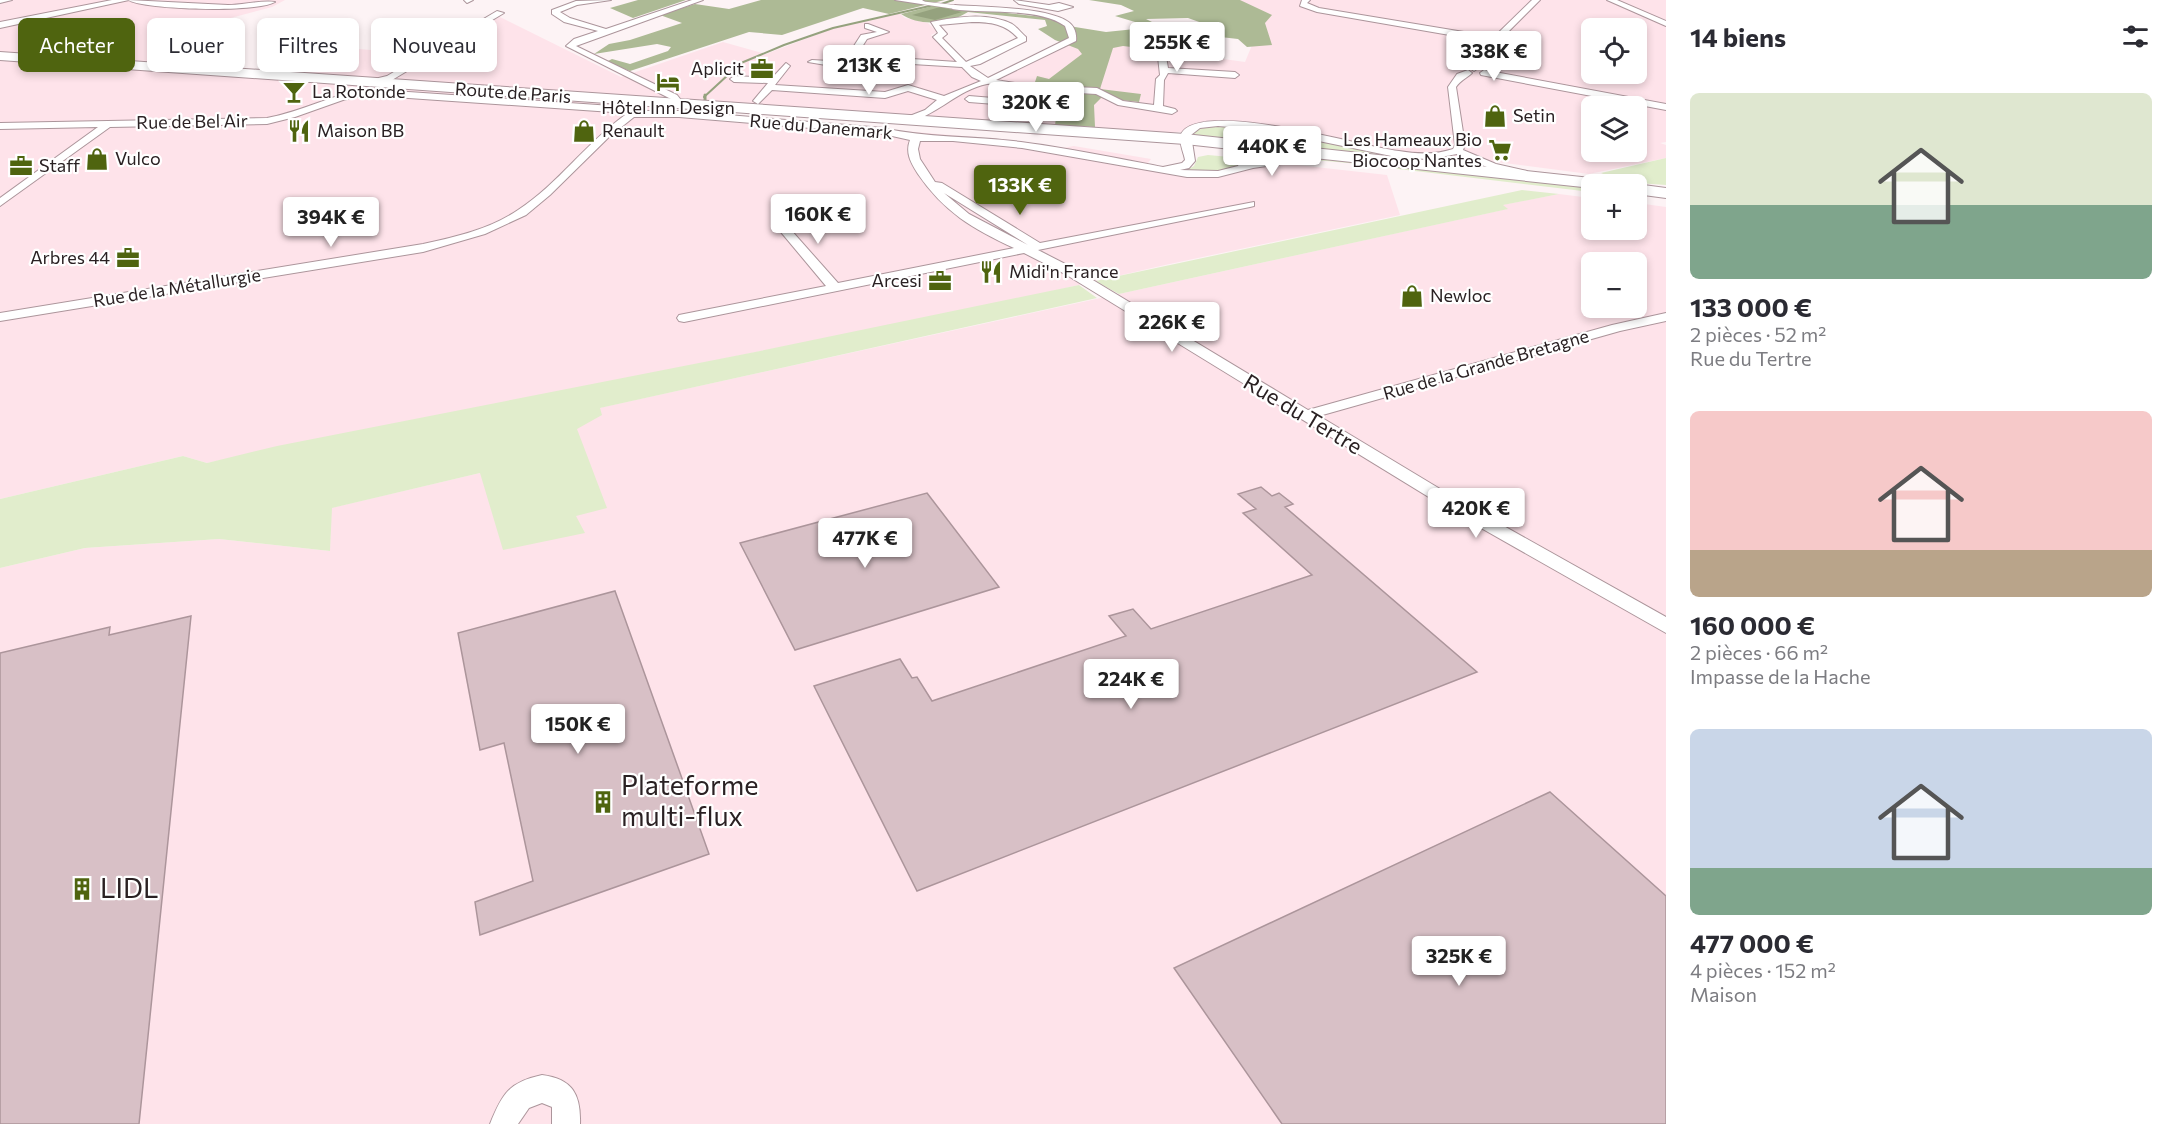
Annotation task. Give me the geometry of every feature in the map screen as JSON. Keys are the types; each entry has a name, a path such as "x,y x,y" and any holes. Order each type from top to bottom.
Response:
{"main road":[{"name":"Route de Paris","path":"0,56 366,82 391,81 675,104 972,123 1581,193"},
{"name":"Route de Paris","path":"0,60 325,89 726,112 1109,144 1188,146"},
{"path":"1243,154 1363,159 1366,157 1581,182"},
{"path":"1647,189 1666,191"},
{"path":"1647,201 1666,203"}],"street":[{"path":"0,1 8,0"},
{"path":"0,25 125,0"},
{"path":"132,0 261,7 271,2 260,0"},
{"path":"555,12 554,7 569,0"},
{"path":"555,12 576,3 607,0"},
{"path":"675,104 677,100 674,97 578,52 570,46 572,43 698,0"},
{"path":"899,0 1045,16 1065,21 1071,29 1073,39 990,80 944,99 928,112 910,119"},
{"path":"1018,0 1050,7"},
{"path":"1306,0 1303,4 1317,10 1495,40"},
{"path":"1471,71 1473,63 1536,0"},
{"path":"1611,0 1666,24"},
{"path":"555,12 567,20 606,31"},
{"path":"391,81 500,13"},
{"path":"877,59 931,67 964,65 994,54 1023,39 1006,24 960,19 934,24 943,34 937,37 964,65 973,76 1025,87 1101,92 1119,103 1172,111"},
{"path":"854,49 864,37 885,32 868,26"},
{"path":"833,61 840,51 876,48"},
{"path":"1158,108 1160,79 1164,70 1161,48 1213,52"},
{"path":"815,59 844,65 873,66 880,53 854,49"},
{"path":"834,80 844,65"},
{"path":"758,101 786,66"},
{"path":"1164,70 1235,75"},
{"path":"1456,151 1460,145 1452,87 1460,76 1471,71 1666,107"},
{"path":"800,89 807,78"},
{"path":"734,79 777,80 800,89 825,94 854,93 884,99 908,88"},
{"path":"854,93 861,82"},
{"path":"891,84 944,99"},
{"path":"1021,103 1025,87"},
{"path":"285,111 325,89 346,95"},
{"name":"Rue de Bel Air","path":"0,126 183,124 278,120 297,115 346,95 379,93"},
{"name":"Rue du Danemark","path":"379,93 612,109 632,114 679,114 883,131 916,138 953,138 1022,145 1203,175 1230,172 1256,134 1293,133"},
{"path":"944,99 946,114 949,117 972,123"},
{"path":"969,99 1061,106"},
{"path":"998,116 1000,102"},
{"name":"Rue de la Métallurgie","path":"0,317 423,248 478,233 512,219 533,205 632,114"},
{"path":"1188,146 1187,132 1193,128 1222,122 1251,124 1384,152 1415,156 1441,155 1456,151 1493,166 1545,178"},
{"path":"0,203 108,124"},
{"name":"Rue du Tertre","path":"916,138 912,144 914,159 951,207 1025,250 1054,263 1510,538 1666,626"},
{"name":"Rue du Danemark","path":"1153,168 1185,166 1190,161 1188,146"},
{"path":"929,180 1040,247 1054,263"},
{"path":"684,318 1250,204"},
{"path":"779,223 834,287"},
{"name":"Rue de la Grande Bretagne","path":"1306,416 1663,320"},
{"path":"504,1124 512,1105 520,1096 540,1088 558,1093 564,1101 567,1110 566,1124"}],"shaded area":[{"path":"0,0 285,0 272,7 231,18 147,18 147,72 245,72 245,70 297,74 301,72 359,72 359,49 371,50 371,72 497,72 497,18 487,18 494,14 621,77 723,42 766,54 831,29 899,13 905,18 928,23 937,32 931,35 955,60 980,78 998,80 1080,39 1245,62 1255,38 1269,37 1265,23 1253,8 1240,0 1666,0 1666,142 1660,143 1666,145 1666,158 1647,162 1647,96 1581,96 1581,162 1647,162 1589,174 1450,156 1427,158 1387,155 1258,128 1157,133 660,99 645,115 756,124 761,119 1020,141 1063,148 1074,146 1151,159 1144,168 1181,175 1280,163 1387,175 1400,215 1014,300 207,463 183,456 0,499"},
{"path":"638,0 686,0 633,18 610,8"},
{"path":"761,0 945,0 889,14 863,8 782,35 749,32 630,71 606,62 612,59 630,64 668,51 671,47 657,44 594,54 609,44 630,40 682,23 660,15 695,4 729,9"},
{"path":"1089,0 1240,0 1272,15 1265,23 1272,45 1247,47 1238,39 1194,34 1181,26 1199,27 1202,23 1188,18 1146,19 1166,29 1166,36 1151,44 1162,47 1164,51 1123,46 1113,48 1100,89 1141,94 1139,102 1101,98 1094,105 1095,127 1055,125 1061,84 1035,82 1037,76 1049,79 1082,54 1078,49 1055,40 1038,29 1047,26 1045,20 968,12 952,19 926,22 901,14 937,5 1043,17 1075,27 1106,32 1135,29 1135,22 1115,16 1134,11 1121,5"},
{"path":"940,7 962,12 935,20 912,15"},
{"path":"1221,124 1262,129 1235,140 1192,136 1198,129"},
{"path":"1270,135 1293,136 1387,155 1257,143 1261,138"},
{"path":"1258,151 1581,185 1581,191 1348,163 1259,155"},
{"path":"1208,155 1241,158 1242,160 1232,169 1224,171 1185,171 1194,166 1198,157"},
{"path":"1666,158 1666,185 1647,184 1647,174 1601,173"},
{"path":"1522,190 1559,194 1503,205 1508,209 1119,294 1095,281"},
{"path":"1559,194 1581,197 1581,240 1647,240 1647,204 1666,207 1666,1124 0,1124 0,568 85,548 219,539 330,551 331,508 480,473 599,408 1507,209 1502,205"},
{"path":"1079,285 1097,298 600,408 602,415 577,429 607,508 576,516 585,533 503,550 480,473 332,508 330,551 219,539 85,548 0,568 0,499 183,456 207,463 277,446 755,352"}],"building":[{"path":"1261,487 1272,496 1279,493 1293,504 1285,507 1477,672 917,891 814,686 900,659 912,678 917,677 932,701 1126,636 1109,616 1133,609 1151,629 1312,575 1243,513 1256,509 1238,494"},
{"path":"927,493 999,587 795,650 740,543"},
{"name":"Plateforme multi-flux","path":"615,591 709,854 480,935 475,902 533,881 504,743 480,750 458,633"},
{"name":"LIDL","path":"191,616 139,1124 0,1124 0,653 110,627 109,635"},
{"path":"1550,792 1666,896 1666,1124 1282,1124 1174,968"}],"waterway":[{"path":"941,4 953,0"},
{"path":"705,96 741,63 784,45 833,28 934,5"},
{"path":"705,96 705,102"}],"place":[{"name":"Aplicit","path":"762,69"},
{"name":"Hôtel Inn Design","path":"668,82"},
{"name":"La Rotonde","path":"294,92"},
{"name":"Setin","path":"1495,116"},
{"name":"Maison BB","path":"299,131"},
{"name":"Renault","path":"584,131"},
{"name":"Les Hameaux Bio Biocoop Nantes","path":"1500,150"},
{"name":"Vulco","path":"97,159"},
{"name":"Staff","path":"21,166"},
{"name":"Arbres 44","path":"128,258"},
{"name":"Midi'n France","path":"991,272"},
{"name":"Arcesi","path":"940,281"},
{"name":"Newloc","path":"1412,296"},
{"name":"Plateforme multi-flux","path":"603,802"},
{"name":"LIDL","path":"82,889"}]}
